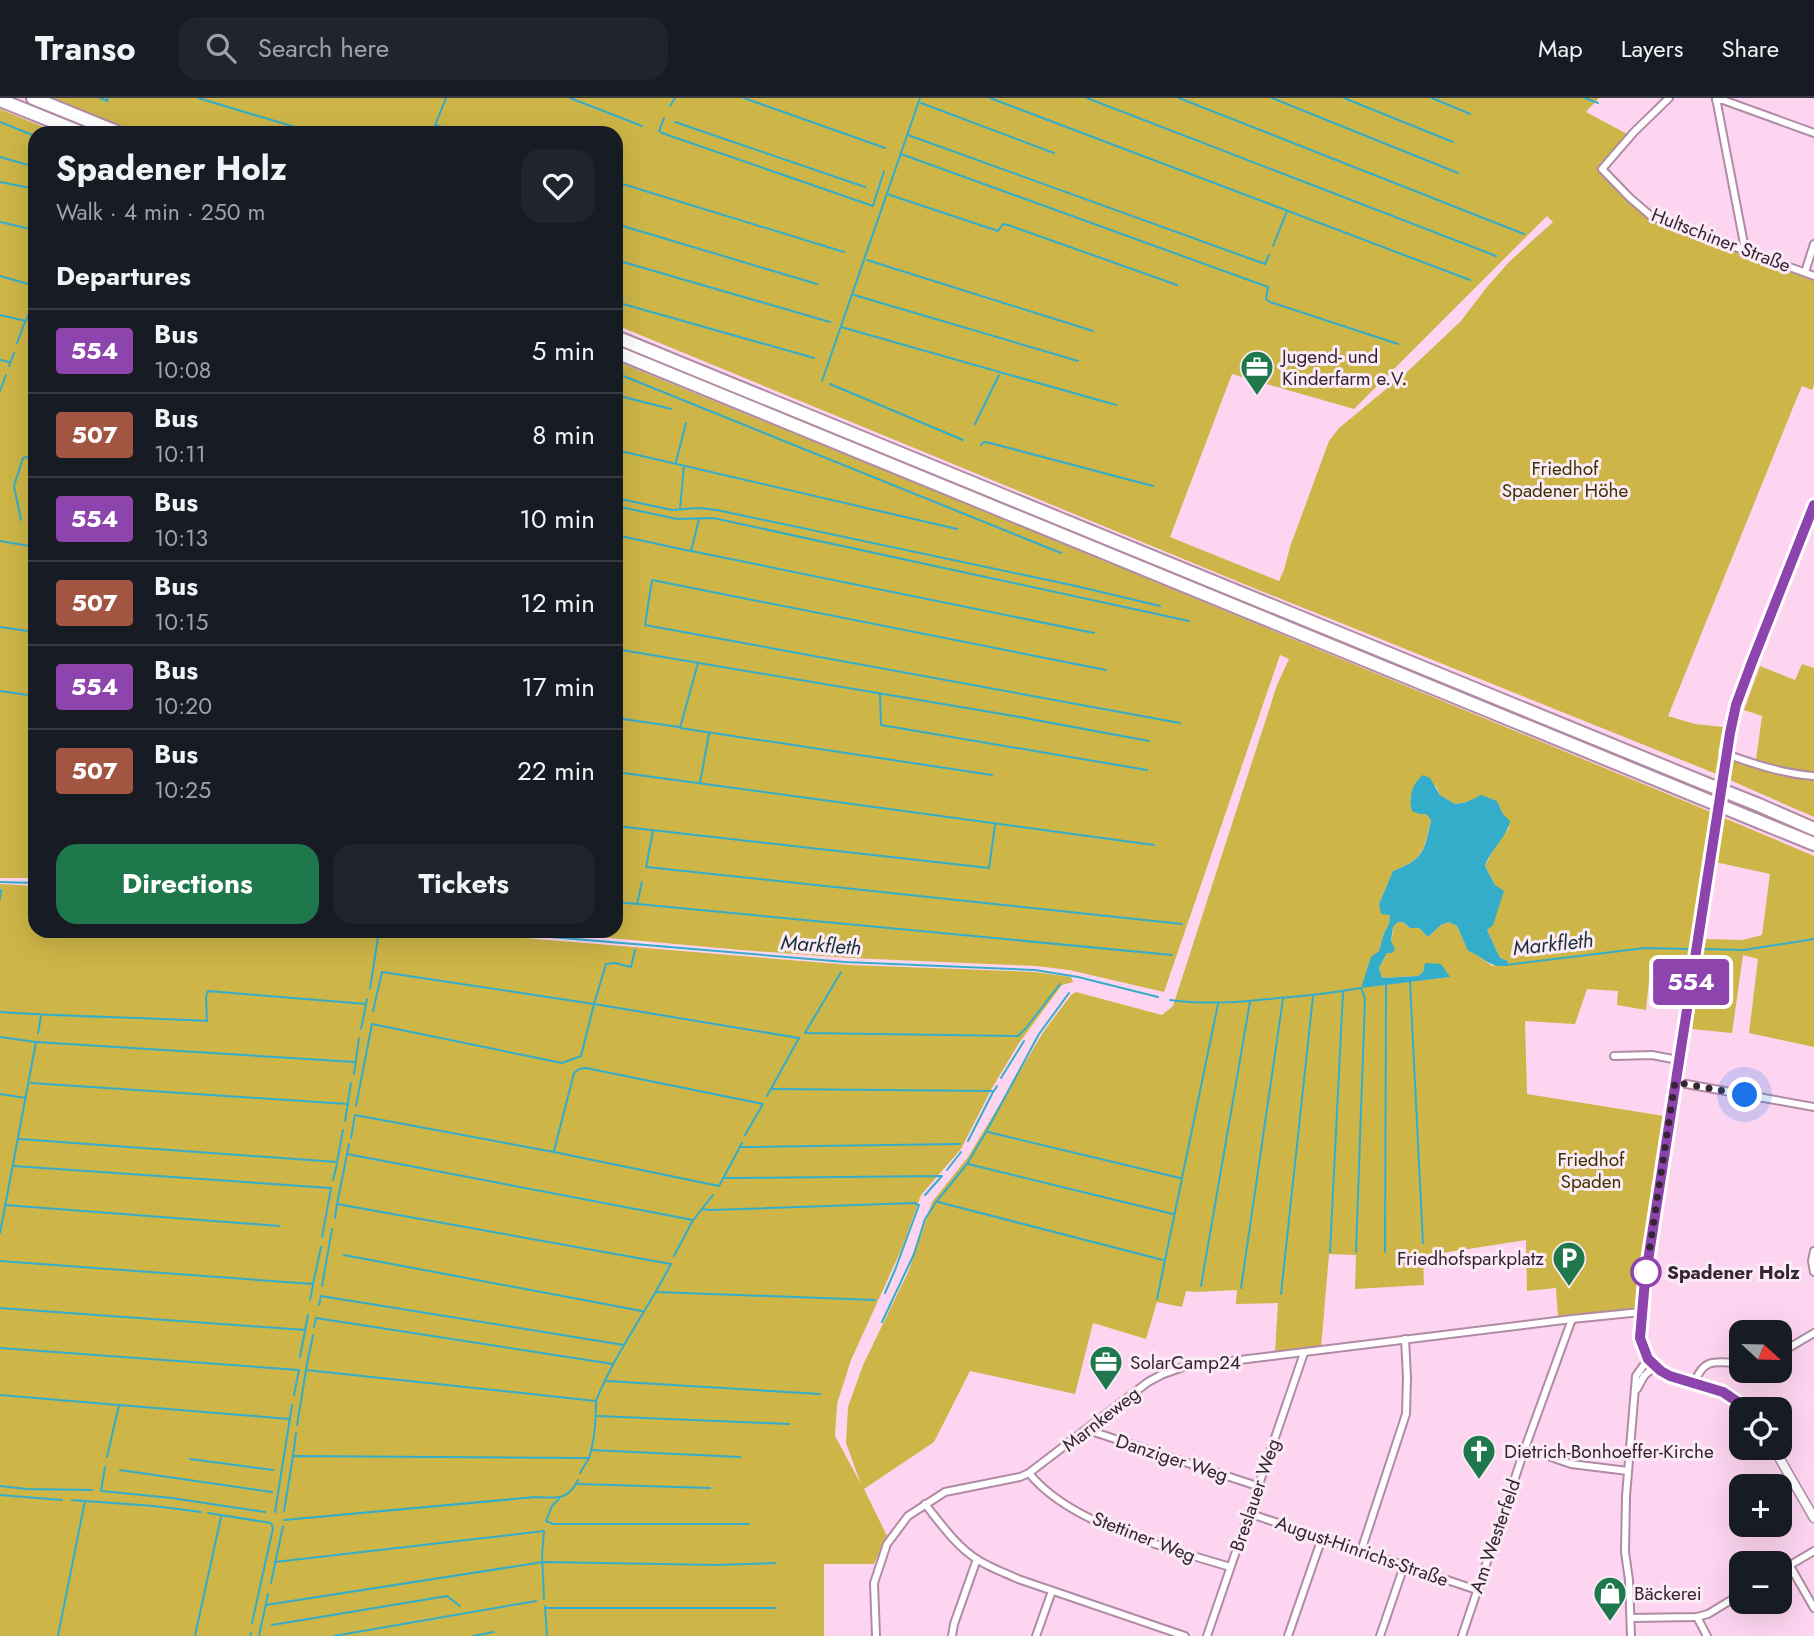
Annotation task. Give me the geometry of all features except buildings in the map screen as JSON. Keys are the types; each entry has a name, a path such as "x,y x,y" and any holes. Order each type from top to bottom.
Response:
{"highway":[{"path":"33,98 102,126"},
{"path":"0,100 65,126"},
{"path":"623,340 1814,829"},
{"path":"623,355 1814,844"}],"street":[{"name":"Hultschiner Straße","path":"1669,98 1634,132 1602,169 1651,216 1814,276"},
{"path":"1742,249 1744,244 1716,99 1814,133"},
{"path":"1805,272 1814,244"},
{"path":"1730,1397 1695,1382 1670,1376 1655,1366 1648,1359 1640,1338 1641,1312 1678,1060 1736,705 1814,504"},
{"path":"1726,754 1796,775 1814,776"},
{"path":"1614,1056 1652,1055 1678,1060"},
{"path":"1675,1082 1814,1107"},
{"path":"1814,1251 1814,1272"},
{"name":"Marnkeweg","path":"876,1636 874,1583 878,1567 887,1544 908,1516 945,1492 1029,1473 1148,1382 1170,1371 1405,1339 1641,1312"},
{"name":"Am Westerfeld","path":"1462,1636 1525,1448 1572,1319"},
{"path":"1792,1346 1814,1333"},
{"path":"1361,1551 1406,1414 1405,1339"},
{"name":"Breslauer Weg","path":"1207,1636 1304,1353"},
{"path":"1631,1636 1625,1532 1628,1471 1636,1376 1648,1359"},
{"path":"1695,1382 1702,1367 1709,1362 1729,1363"},
{"path":"1634,1394 1644,1376 1655,1366"},
{"name":"Danziger Weg","path":"1088,1430 1257,1486"},
{"path":"1525,1448 1572,1464 1628,1471"},
{"path":"1781,1460 1814,1518"},
{"name":"Stettiner Weg","path":"1029,1473 1062,1503 1116,1530 1230,1567"},
{"path":"925,1504 958,1544 977,1559 1018,1579 1185,1636"},
{"name":"August-Hinrichs-Straße","path":"1248,1513 1477,1590"},
{"path":"1288,1636 1322,1538"},
{"path":"1792,1565 1814,1551"},
{"path":"952,1636 977,1559"},
{"path":"1380,1636 1404,1566"},
{"path":"1792,1570 1814,1608"},
{"path":"1036,1636 1052,1591"},
{"path":"1631,1618 1697,1617 1708,1614 1729,1601"},
{"path":"1697,1617 1707,1636"}],"green space":[{"name":"Friedhof Spadener Höhe","path":"53,98 1599,98 1586,112 1629,135 1597,169 1641,213 1651,221 1814,281 1814,385 1812,390 1802,386 1668,716 1695,724 1723,727 1718,753 1755,767 1762,716 1744,710 1760,666 1795,680 1802,664 1814,668 1814,817 1714,773 1256,589 623,328 623,126 122,126","holes":["1547,216 1553,222 1509,262 1461,321 1407,372 1339,428 1329,441 1279,581 1170,537 1232,374 1354,409"]},
{"path":"0,109 41,126 28,126 28,878 0,878"},
{"name":"Friedhof Spaden","path":"623,364 1711,812 1683,986 1649,981 1646,1010 1617,1005 1618,991 1587,989 1575,1024 1525,1021 1527,1094 1664,1116 1636,1310 1558,1317 1556,1288 1527,1291 1526,1240 1423,1256 1424,1285 1355,1289 1356,1255 1329,1254 1321,1348 1275,1352 1278,1303 1236,1304 1237,1290 1186,1291 1182,1307 1157,1302 1146,1339 1093,1323 1075,1394 970,1371 934,1442 864,1489 887,1536 874,1564 824,1564 824,1636 0,1636 0,884 28,886 28,938 525,938 851,965 1035,972 1071,977 1073,982 1062,985 1019,1043 961,1149 921,1195 902,1248 851,1360 837,1404 835,1436 861,1484 846,1443 848,1407 863,1365 909,1270 932,1202 968,1157 1044,1031 1071,995 1076,992 1162,1015 1173,1006 1277,685 1289,659 1280,655 1164,992 1069,970 1036,966 741,950 610,938 623,938","holes":["1418,779 1436,786 1440,795 1455,804 1497,801 1509,828 1498,841 1485,866 1495,885 1487,930 1500,958 1508,961 1492,966 1468,951 1457,926 1449,922 1441,925 1428,937 1419,928 1410,928 1403,922 1398,922 1393,927 1387,954 1379,968 1382,978 1418,976 1424,967 1450,977 1362,987 1371,958 1379,951 1389,924 1390,915 1379,904 1393,871 1417,858 1424,847 1431,820 1426,814 1419,814 1410,798"]},
{"path":"1722,817 1814,856 1814,1047 1749,1033 1758,959 1743,955 1732,1033 1692,1029 1704,939 1743,940 1762,935 1770,874 1715,862"}],"water":[{"path":"1423,775 1430,778 1440,795 1455,804 1481,795 1497,801 1510,821 1485,866 1495,885 1504,891 1493,925 1487,930 1500,958 1508,961 1507,966 1490,963 1468,951 1457,926 1449,922 1441,925 1428,937 1419,928 1410,928 1403,922 1398,922 1393,927 1391,941 1395,949 1392,953 1387,953 1379,968 1382,978 1418,976 1423,972 1425,963 1441,964 1450,977 1361,988 1371,957 1379,951 1389,924 1390,915 1381,914 1379,904 1393,871 1417,858 1424,847 1431,820 1426,814 1412,811 1410,801 1414,786"}],"waterway":[{"path":"100,98 107,101 108,98"},
{"path":"198,98 292,126"},
{"path":"435,126 446,98"},
{"path":"570,98 642,126"},
{"path":"670,106 675,98"},
{"path":"744,98 885,148"},
{"path":"822,381 920,98"},
{"path":"990,98 1470,280"},
{"path":"1087,98 1496,256"},
{"path":"1179,98 1524,234"},
{"path":"1272,98 1458,173"},
{"path":"1344,98 1453,142"},
{"path":"1432,98 1470,114"},
{"path":"1585,98 1598,103"},
{"path":"921,103 1054,153"},
{"path":"664,118 659,131 662,133 873,206 884,171"},
{"path":"0,122 28,133"},
{"path":"675,122 865,187"},
{"path":"908,135 1265,264 1269,255"},
{"path":"901,154 1268,287 1266,299 1270,302 1398,344"},
{"path":"0,157 28,165"},
{"path":"0,182 28,188"},
{"path":"623,184 844,252"},
{"path":"887,194 998,231 1003,224 1008,225 1177,285"},
{"path":"1273,246 1287,211"},
{"path":"0,222 28,228"},
{"path":"623,226 817,284"},
{"path":"867,260 1093,331"},
{"path":"623,262 830,322"},
{"path":"0,276 28,284"},
{"path":"854,295 1078,361"},
{"path":"623,304 814,358"},
{"path":"0,315 26,321 28,316"},
{"path":"17,343 25,322"},
{"path":"841,327 1116,405"},
{"path":"9,366 14,353"},
{"path":"0,360 9,362"},
{"path":"0,391 6,375"},
{"path":"975,424 999,375"},
{"path":"623,376 1061,553"},
{"path":"830,384 963,440"},
{"path":"623,397 671,409"},
{"path":"676,462 686,423"},
{"path":"981,445 984,442 990,443 1153,486"},
{"path":"623,452 957,529"},
{"path":"21,520 14,486 23,458 28,457"},
{"path":"680,509 684,466"},
{"path":"623,500 672,510 717,510 1160,606"},
{"path":"623,507 677,519 713,518 1189,621"},
{"path":"699,519 691,551 1094,633"},
{"path":"623,537 690,551"},
{"path":"0,541 28,546"},
{"path":"1106,670 652,580 645,625 1180,723"},
{"path":"0,627 28,631"},
{"path":"623,650 1149,741"},
{"path":"698,663 680,728 992,775"},
{"path":"0,691 28,695"},
{"path":"880,694 881,725 1147,770"},
{"path":"623,719 679,727"},
{"path":"700,783 709,733"},
{"path":"623,773 1154,845"},
{"path":"623,827 989,868 995,825"},
{"path":"653,831 646,867 1182,924"},
{"name":"Markfleth","path":"0,882 28,883"},
{"path":"637,904 642,882"},
{"path":"0,899 1,890"},
{"path":"623,903 1172,955"},
{"path":"370,989 378,938"},
{"name":"Markfleth","path":"562,938 845,962 1035,970 1078,977 1158,997"},
{"name":"Markfleth","path":"1703,949 1744,950 1814,939"},
{"name":"Markfleth","path":"1506,965 1645,948 1689,949"},
{"path":"635,950 631,967 606,964 594,1004 799,1038 767,1096"},
{"path":"356,1106 372,1024 562,1063 581,1056 594,1004 382,972 373,1011"},
{"path":"841,972 805,1033 1018,1036 1060,984"},
{"path":"1410,982 1423,1243"},
{"path":"1385,1252 1386,985"},
{"name":"Markfleth","path":"1170,1000 1238,1002 1360,988"},
{"path":"1356,1252 1365,998 1361,988"},
{"path":"0,1012 207,1021 208,991 366,1004"},
{"path":"1330,1252 1343,992"},
{"path":"882,1322 914,1254 925,1219 967,1164 1039,1034 1069,993"},
{"path":"1281,1294 1313,996"},
{"path":"361,1029 367,999"},
{"path":"1241,1288 1283,999"},
{"path":"1201,1286 1250,1002"},
{"path":"1157,1299 1218,1004"},
{"path":"38,1033 41,1016"},
{"path":"0,1037 36,1042"},
{"path":"354,1074 359,1038"},
{"path":"1001,1078 1024,1041"},
{"path":"0,1233 36,1042 355,1062"},
{"path":"554,1151 574,1073 586,1068 763,1104 745,1135"},
{"path":"31,1083 348,1104"},
{"path":"345,1121 351,1083"},
{"path":"772,1089 994,1091 997,1086"},
{"path":"968,1141 993,1092"},
{"path":"0,1094 26,1098"},
{"path":"351,1138 355,1115 719,1186 742,1143"},
{"path":"19,1139 337,1162 343,1130"},
{"path":"988,1132 1180,1178"},
{"path":"347,1154 349,1144"},
{"path":"741,1147 960,1144"},
{"path":"947,1170 961,1152"},
{"path":"337,1204 347,1154 693,1220 674,1256"},
{"path":"333,1180 337,1164"},
{"path":"968,1164 1173,1214"},
{"path":"14,1166 331,1188 322,1237"},
{"path":"724,1178 942,1176 925,1195"},
{"path":"694,1219 713,1195"},
{"path":"938,1202 1163,1260"},
{"path":"335,1218 337,1204 671,1264 612,1366 596,1401"},
{"path":"5,1205 279,1226"},
{"path":"702,1209 919,1205 885,1293"},
{"path":"322,1286 332,1229"},
{"path":"0,1261 313,1284 321,1247"},
{"path":"344,1255 642,1311"},
{"path":"310,1300 313,1285"},
{"path":"656,1292 875,1300"},
{"path":"319,1305 321,1296 624,1345"},
{"path":"0,1308 305,1330"},
{"path":"300,1357 308,1315"},
{"path":"314,1327 316,1318 613,1364"},
{"path":"306,1369 313,1335"},
{"path":"0,1348 299,1370 294,1395"},
{"path":"297,1425 306,1370 596,1401 595,1430 589,1458"},
{"path":"607,1381 820,1394"},
{"path":"0,1395 118,1405"},
{"path":"107,1457 119,1405 289,1419"},
{"path":"275,1512 292,1405"},
{"path":"598,1416 789,1424"},
{"path":"293,1456 296,1433"},
{"path":"591,1450 740,1457"},
{"path":"284,1511 293,1456 589,1458 580,1473"},
{"path":"190,1459 273,1470"},
{"path":"105,1467 101,1491 265,1512"},
{"path":"120,1470 272,1492"},
{"path":"284,1520 536,1497 555,1498 570,1492 578,1480"},
{"path":"578,1484 710,1488"},
{"path":"0,1486 92,1490"},
{"path":"0,1495 62,1500"},
{"path":"559,1499 552,1506 546,1521 553,1524 749,1524"},
{"path":"72,1500 84,1501"},
{"path":"58,1636 85,1501 201,1512"},
{"path":"208,1513 271,1523 273,1528 252,1623"},
{"path":"195,1636 221,1517"},
{"path":"271,1583 283,1526"},
{"path":"275,1562 544,1531 544,1599"},
{"path":"266,1605 543,1562 717,1565 775,1563"},
{"path":"259,1636 268,1594"},
{"path":"272,1625 447,1596 460,1606"},
{"path":"334,1636 536,1601"},
{"path":"545,1606 547,1636"},
{"path":"545,1608 775,1608"},
{"path":"473,1636 494,1632"}],"bus line":[{"name":"554","path":"1732,1397 1709,1386 1661,1371 1648,1359 1640,1338 1640,1326 1678,1060 1730,733 1736,705 1814,505"}],"place":[{"name":"Jugend- und Kinderfarm e.V.","path":"1257,397"},
{"name":"Spadener Holz","path":"1646,1272"},
{"name":"Friedhofsparkplatz","path":"1569,1288"},
{"name":"SolarCamp24","path":"1106,1392"},
{"name":"Dietrich-Bonhoeffer-Kirche","path":"1479,1481"},
{"name":"Bäckerei","path":"1610,1623"}],"route":[{"path":"1646,1272 1675,1082 1745,1095"}]}
